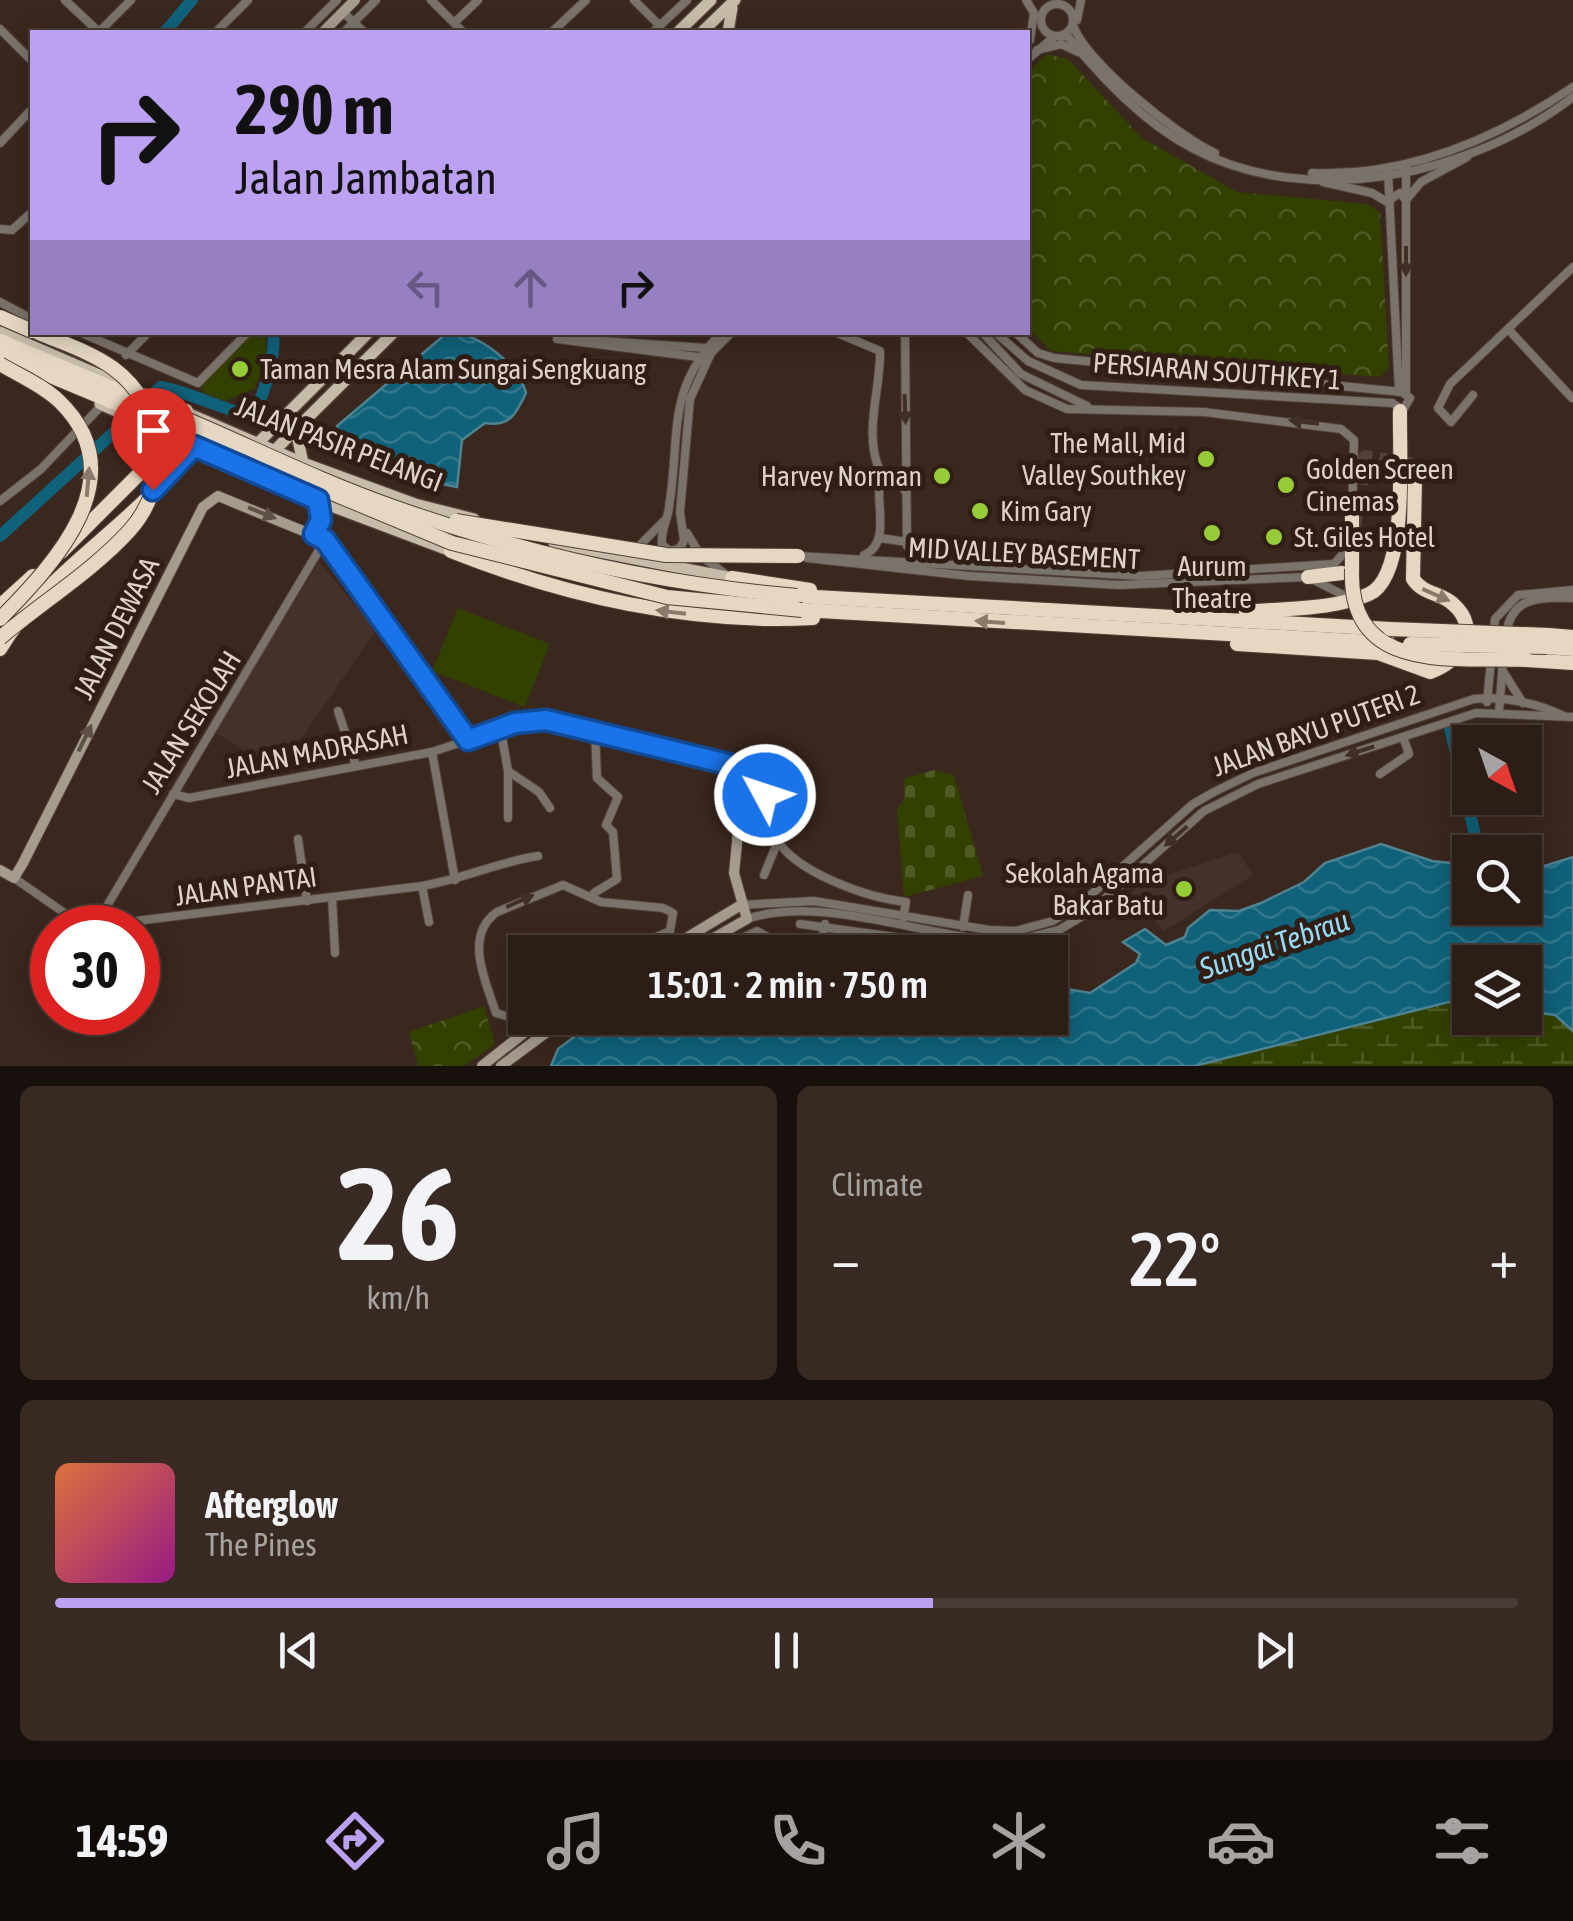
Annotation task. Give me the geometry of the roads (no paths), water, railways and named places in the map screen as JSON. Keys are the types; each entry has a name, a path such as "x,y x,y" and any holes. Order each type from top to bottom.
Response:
{"highway":[{"path":"0,317 30,328"},
{"path":"0,638 130,530 150,497 158,468 152,420 130,383 109,365 46,335"},
{"path":"4,336 421,516 668,582 799,603"},
{"path":"0,360 452,543 667,596 872,607 1210,616 1573,637"},
{"path":"0,360 66,408 85,441 90,476 85,507 61,552 0,620"},
{"path":"1210,616 1352,599 1378,589 1392,567 1394,409"},
{"path":"0,606 138,477 161,437 186,412"},
{"path":"138,420 161,437"},
{"path":"0,649 38,597 104,539 194,446 208,421"},
{"path":"138,477 161,437"},
{"path":"732,578 872,607 1282,649 1378,653 1423,671 1438,670 1460,654 1466,625 1449,600 1424,592 1412,578 1414,476"},
{"path":"421,516 666,554 798,556"},
{"path":"1352,517 1347,571 1360,619 1370,634 1391,649 1414,654 1573,664"},
{"path":"451,550 656,611 770,620 872,607"},
{"path":"1308,576 1347,571"},
{"path":"1088,628 1573,649"}],"main road":[{"path":"704,27 712,0"},
{"path":"680,30 712,0"},
{"path":"704,27 736,0"},
{"path":"726,30 736,0"},
{"path":"243,468 257,442 366,335"},
{"path":"258,474 273,450 391,335"},
{"name":"JALAN PASIR PELANGI","path":"4,336 43,348 303,463 415,504 622,560 732,578"},
{"path":"0,360 138,420"},
{"path":"303,463 299,436 324,400"},
{"path":"241,435 254,433 288,412"},
{"name":"JALAN PASIR PELANGI","path":"161,437 194,446 318,500 451,550"},
{"path":"318,500 320,538"}],"street":[{"path":"65,0 97,30"},
{"path":"101,30 131,0"},
{"path":"218,30 248,0"},
{"path":"306,30 337,0"},
{"path":"325,30 355,0"},
{"path":"346,30 376,0"},
{"path":"430,0 461,30"},
{"path":"454,23 478,0"},
{"path":"554,30 586,0"},
{"path":"634,0 656,29 686,0"},
{"path":"1027,0 1058,36 1178,141 1222,160 1372,192 1389,203"},
{"path":"1027,0 1034,13 1030,35"},
{"path":"1079,0 1072,12 1073,25 1081,39 1160,120 1210,151 1298,172 1388,172"},
{"path":"1079,0 1081,39"},
{"path":"1030,39 1047,8 1058,2 1072,12"},
{"path":"343,12 362,30"},
{"path":"1030,56 1073,25"},
{"path":"0,29 30,59"},
{"path":"1037,50 1062,44 1082,54"},
{"path":"1406,168 1495,134 1573,86"},
{"path":"1406,200 1421,182 1573,97"},
{"path":"0,143 30,112"},
{"path":"1299,177 1388,172 1471,154"},
{"path":"1388,172 1398,391 1410,404 1394,409 1398,391 1406,168"},
{"path":"1389,203 1396,194 1406,200"},
{"path":"0,229 12,230 30,214"},
{"path":"1473,395 1452,422 1438,408 1450,384 1573,267"},
{"path":"0,302 30,314"},
{"path":"1508,329 1572,398"},
{"path":"4,336 30,331"},
{"path":"37,335 43,348"},
{"path":"85,335 198,383 245,335"},
{"path":"126,355 146,335"},
{"path":"564,335 707,348"},
{"path":"564,335 698,357"},
{"path":"719,335 698,357 680,397 661,541 667,550 683,545 690,398 711,353 729,335"},
{"path":"842,335 880,351 880,376 873,404 875,459 881,473 880,538 874,550 860,557"},
{"path":"906,335 907,542 909,551 930,564"},
{"path":"798,556 860,557 1081,575 1201,573 1334,564 1343,554 1352,517 1354,440 1341,429 1232,414 1068,409 1025,390 969,335"},
{"path":"985,335 1021,374 1091,408"},
{"name":"PERSIARAN SOUTHKEY 1","path":"998,335 1028,361 1081,385 1394,409"},
{"name":"PERSIARAN SOUTHKEY 1","path":"1019,335 1038,353 1054,358 1398,391"},
{"path":"0,501 41,470 107,407"},
{"path":"881,473 895,473 907,495"},
{"name":"JALAN DEWASA","path":"14,878 211,499 226,498 320,538"},
{"path":"622,560 667,518"},
{"path":"682,525 701,556 732,578"},
{"path":"320,538 468,740 530,719 595,730 736,766 765,795 776,837 801,862 854,890 906,902 903,918"},
{"name":"JALAN SEKOLAH","path":"106,905 320,538"},
{"path":"880,538 907,542"},
{"name":"MID VALLEY BASEMENT","path":"798,556 969,576 1118,585 1248,579"},
{"path":"1201,573 1248,579 1308,576 1352,599"},
{"path":"1487,711 1495,619 1501,610 1518,595 1535,590 1573,594"},
{"path":"1499,712 1507,622 1518,606 1540,598 1573,594"},
{"path":"1503,665 1509,686 1523,703"},
{"name":"JALAN BAYU PUTERI 2","path":"691,935 741,905 814,902 963,928 1016,931 1053,921 1084,900 1193,804 1253,773 1426,712 1487,698 1523,703 1569,717"},
{"path":"338,711 356,766"},
{"name":"JALAN BAYU PUTERI 2","path":"719,935 747,919 776,912 826,914 990,940 1018,940 1059,930 1091,911 1204,811 1258,784 1487,711 1569,717"},
{"path":"594,893 617,879 613,832 606,825 618,797 596,778 595,730"},
{"path":"495,731 502,737 508,772 508,818"},
{"path":"1380,774 1409,754 1402,737"},
{"name":"JALAN MADRASAH","path":"172,794 189,798 432,752 468,740"},
{"path":"432,752 454,880"},
{"path":"736,766 743,782 734,872 747,919"},
{"path":"508,772 539,792 550,808"},
{"path":"736,838 776,837"},
{"path":"764,875 776,837"},
{"path":"298,839 307,901"},
{"name":"JALAN PANTAI","path":"160,918 422,886 454,880 505,861 538,856"},
{"path":"0,870 53,905"},
{"path":"508,1014 496,1013 477,956 490,917 497,912 563,885 602,902 662,908 673,913 670,931 661,935"},
{"path":"422,886 429,922"},
{"path":"963,928 968,896"},
{"path":"332,898 335,953"},
{"path":"823,935 826,914"},
{"path":"800,924 877,935"},
{"path":"482,1066 521,1035"},
{"path":"501,1066 543,1035"}],"water":[{"path":"444,335 465,335 484,344 515,371 526,393 506,421 485,423 462,440 457,487 407,474 369,458 342,438 337,426"},
{"name":"Sungai Tebrau","path":"1381,844 1432,861 1452,863 1452,925 1542,925 1542,867 1573,857 1573,1031 1555,1015 1542,1013 1542,945 1452,945 1452,1002 1194,1066 551,1066 558,1049 577,1035 1068,1035 1068,989 1090,993 1136,963 1140,954 1123,942 1145,929 1166,945 1185,937 1188,928 1210,910 1239,911 1261,903 1304,882 1325,863"}],"waterway":[{"path":"167,30 192,0"},
{"path":"156,391 161,387 249,415 260,400 268,377 273,335"},
{"path":"0,536 122,425"},
{"path":"1450,728 1475,835"}],"tunnel":[{"path":"1354,526 1365,457 1409,464 1415,477"}],"place":[{"name":"Taman Mesra Alam Sungai Sengkuang","path":"240,369"},
{"name":"The Mall, Mid Valley Southkey","path":"1206,459"},
{"name":"Harvey Norman","path":"942,476"},
{"name":"Golden Screen Cinemas","path":"1286,485"},
{"name":"Kim Gary","path":"980,511"},
{"name":"Aurum Theatre","path":"1212,533"},
{"name":"St. Giles Hotel","path":"1274,537"},
{"name":"Sekolah Agama Bakar Batu","path":"1184,889"}]}
